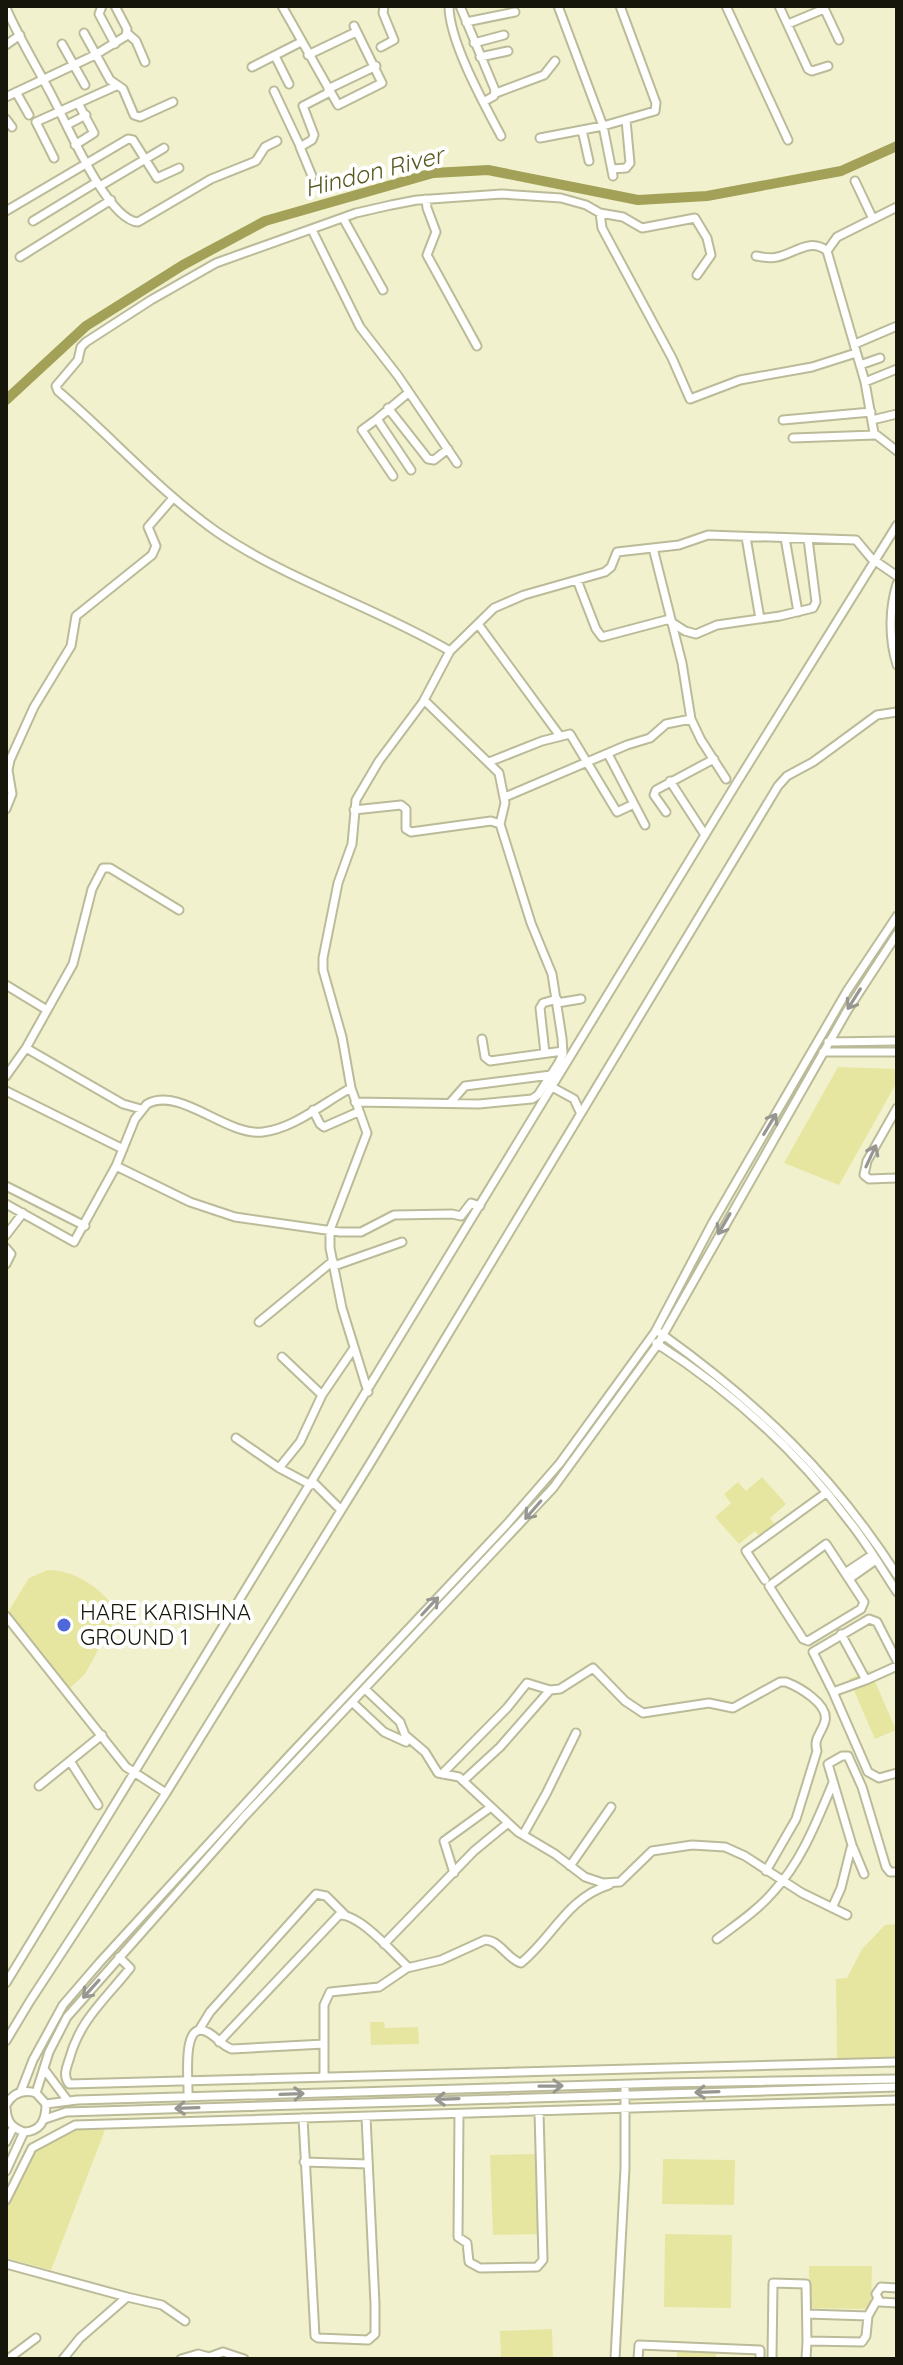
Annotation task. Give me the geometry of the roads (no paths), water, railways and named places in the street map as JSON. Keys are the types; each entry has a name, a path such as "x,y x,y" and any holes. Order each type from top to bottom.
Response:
{"street":[{"path":"102,6 99,14 115,44"},
{"path":"115,6 145,62"},
{"path":"282,6 308,55 338,105 381,85 383,79 365,52 355,29 308,55"},
{"path":"381,47 394,40 383,13 384,6"},
{"path":"449,6 453,33 501,136"},
{"path":"460,6 496,93"},
{"path":"558,6 603,126 612,172 626,168 630,163 626,120"},
{"path":"540,138 626,120 652,113 657,107 620,6"},
{"path":"726,6 788,140"},
{"path":"779,6 808,69 812,71 828,66"},
{"path":"788,24 824,7 839,40"},
{"path":"6,8 85,163 98,184 129,220 138,222 211,179 256,161 265,147 277,141"},
{"path":"466,22 515,12"},
{"path":"84,33 116,86 123,89 131,112 137,117 173,102"},
{"path":"6,97 95,55 128,34"},
{"path":"6,45 20,35"},
{"path":"474,43 504,35"},
{"path":"252,67 301,42"},
{"path":"62,44 85,85"},
{"path":"480,57 508,51"},
{"path":"275,56 289,84"},
{"path":"483,102 496,93 544,75 555,61"},
{"path":"300,146 314,138 303,106 376,66"},
{"path":"471,73 486,70"},
{"path":"54,158 36,122 116,86"},
{"path":"274,91 312,176"},
{"path":"16,92 29,115"},
{"path":"75,145 94,133 78,103"},
{"path":"67,125 86,115"},
{"path":"6,119 12,127"},
{"path":"582,130 589,161"},
{"path":"6,211 131,139 157,178 179,168"},
{"path":"33,221 164,148"},
{"path":"855,181 873,219"},
{"path":"450,651 219,533 173,498 58,391 58,383 75,363 86,342 216,263 366,210 426,199 502,194 561,198 577,201 600,213 623,217 642,228 695,218 707,238 711,255 697,275"},
{"path":"426,199 436,232 427,255 477,346"},
{"path":"20,257 111,200"},
{"path":"827,251 837,237 897,207"},
{"path":"600,213 602,228 691,399 740,380 812,367 856,353"},
{"path":"343,218 383,290"},
{"path":"312,230 348,307 457,463"},
{"path":"756,256 779,257 813,245 820,245 827,251 865,382 875,435"},
{"path":"855,344 897,326"},
{"path":"860,365 880,358"},
{"path":"865,382 897,369"},
{"path":"393,476 362,430 408,393"},
{"path":"388,408 428,459 434,460 448,449"},
{"path":"783,420 897,414"},
{"path":"377,419 411,470"},
{"path":"793,438 875,435 897,451"},
{"path":"6,809 12,794 8,770 10,760 34,707 71,646 76,616 152,555 156,546 148,527 173,498"},
{"path":"6,1983 897,525"},
{"path":"368,1392 342,1308 330,1230 367,1138 351,1088 342,1037 323,970 323,958 338,883 352,844 354,810 360,790 424,700 450,651 494,608 524,595 609,570 617,552 679,545 708,535 856,540 874,561 897,576"},
{"path":"746,537 760,619"},
{"path":"785,538 798,612"},
{"path":"577,580 602,637 670,621 696,634 717,625 813,608 816,602 808,539"},
{"path":"653,548 682,663 691,719 726,779"},
{"path":"897,584 893,597 891,639 897,665"},
{"path":"478,624 560,736"},
{"path":"355,1102 479,1104 532,1099 551,1075 563,1051 552,974 531,923 500,824 505,797 499,773 424,700"},
{"path":"6,2041 166,1793 341,1510 778,786 787,776 813,762 877,715 897,712"},
{"path":"505,797 655,736 666,724 691,719"},
{"path":"489,762 570,734 617,812 634,804"},
{"path":"608,754 645,825"},
{"path":"666,812 654,792 714,759"},
{"path":"670,781 705,835"},
{"path":"354,810 401,805 406,809 406,829 411,832 491,821 500,824"},
{"path":"6,1076 26,1048 73,964 92,889 103,868 110,868 179,910"},
{"path":"659,1333 713,1222 847,991 897,916"},
{"path":"897,934 847,1011 659,1333 553,1488 357,1706 243,1818 125,1962 77,2033 65,2074 67,2082 80,2085 189,2088 897,2079"},
{"path":"6,985 47,1010"},
{"path":"545,1053 540,1008 543,1003 581,999"},
{"path":"482,1039 485,1057 490,1061 563,1051"},
{"path":"818,1042 897,1041"},
{"path":"26,1048 123,1104 141,1109"},
{"path":"812,1053 897,1052"},
{"path":"450,1103 465,1086 551,1075"},
{"path":"552,1087 574,1099 580,1112"},
{"path":"6,1204 70,1241 77,1239 116,1166 141,1109 152,1101 167,1100 252,1132 280,1128 351,1088"},
{"path":"6,1091 123,1149"},
{"path":"897,1108 867,1161 864,1175 869,1179 897,1178"},
{"path":"313,1110 324,1127 358,1112"},
{"path":"116,1166 190,1202 235,1217 330,1230 361,1232 394,1215 461,1216 471,1203 480,1206"},
{"path":"6,1186 85,1226"},
{"path":"6,1235 23,1213"},
{"path":"259,1322 334,1263 402,1242"},
{"path":"6,1248 11,1254 6,1264"},
{"path":"659,1333 716,1373 783,1433 861,1522 897,1575"},
{"path":"654,1341 714,1382 767,1430 849,1520 897,1592"},
{"path":"21,2091 33,2060 63,2005 544,1483 654,1341"},
{"path":"279,1468 300,1442 322,1395 354,1348"},
{"path":"282,1357 322,1395"},
{"path":"236,1438 279,1468 312,1483 341,1510"},
{"path":"765,1580 746,1551 826,1493"},
{"path":"826,1544 847,1576 864,1602 863,1607 808,1641 803,1639 769,1586 826,1544"},
{"path":"847,1576 874,1557"},
{"path":"6,1616 133,1774 166,1793"},
{"path":"833,1692 897,1664 873,1620 865,1620 813,1652 868,1772 879,1778 897,1773"},
{"path":"841,1634 866,1680"},
{"path":"442,1774 507,1708 527,1683 550,1690 560,1689 593,1668 625,1701 643,1713 709,1703 733,1708 783,1682 794,1685 818,1702 825,1719 815,1742 817,1751 803,1801 766,1871"},
{"path":"360,1680 400,1722 405,1735 425,1752 435,1769 463,1781 523,1835 570,1866 595,1882 613,1884"},
{"path":"463,1781 500,1747 550,1690"},
{"path":"357,1706 384,1732 401,1737 430,1760"},
{"path":"523,1835 576,1733"},
{"path":"39,1786 102,1735"},
{"path":"864,1874 828,1764 842,1756 848,1756 862,1787 886,1867 890,1872 897,1872"},
{"path":"70,1761 98,1805"},
{"path":"717,1939 754,1911 783,1881 805,1844 833,1783"},
{"path":"454,1873 444,1841 491,1807"},
{"path":"570,1866 611,1807"},
{"path":"384,1944 474,1851 508,1823"},
{"path":"324,2076 324,2005 330,1992 379,1987 408,1967 441,1960 489,1939 521,1963 580,1899 592,1890 626,1878 645,1854 652,1851 692,1845 725,1847 847,1915"},
{"path":"832,1908 841,1888 852,1845"},
{"path":"189,2088 189,2042 195,2032 316,1894 326,1896 346,1915 363,1925 408,1967"},
{"path":"219,2042 339,1915 346,1915"},
{"path":"36,2093 67,2017 125,1962"},
{"path":"199,2030 206,2031 232,2049 324,2044"},
{"path":"46,2104 324,2076 698,2070 897,2062"},
{"path":"44,2069 68,2101"},
{"path":"692,2082 698,2070"},
{"path":"615,2359 625,2084"},
{"path":"45,2119 66,2112 897,2087"},
{"path":"21,2091 36,2093 46,2104 45,2119 39,2128 24,2132 13,2128 7,2120 6,2107 21,2091"},
{"path":"6,2200 32,2148 71,2126 897,2100"},
{"path":"459,2114 458,2237 467,2243 469,2262 480,2268 537,2267 543,2260 539,2112"},
{"path":"303,2118 314,2332 318,2338 368,2340 375,2334 366,2117"},
{"path":"6,2142 13,2128"},
{"path":"6,2171 24,2132"},
{"path":"304,2162 368,2164"},
{"path":"6,2264 162,2305 185,2321"},
{"path":"772,2359 773,2283 806,2284 806,2359"},
{"path":"807,2341 862,2342 879,2288 897,2288"},
{"path":"63,2359 90,2328 127,2297"},
{"path":"877,2300 897,2303"},
{"path":"807,2314 868,2316"},
{"path":"8,2359 36,2338"},
{"path":"638,2359 639,2345 760,2350 760,2359"},
{"path":"181,2359 198,2354 209,2357 223,2352 244,2359"}],"waterway":[{"name":"Hindon River","path":"6,400 86,326 183,265 265,221 433,173 488,170 638,200 707,196 841,171 897,146"}],"place":[{"name":"HARE KARISHNA GROUND 1","path":"64,1625"}]}
